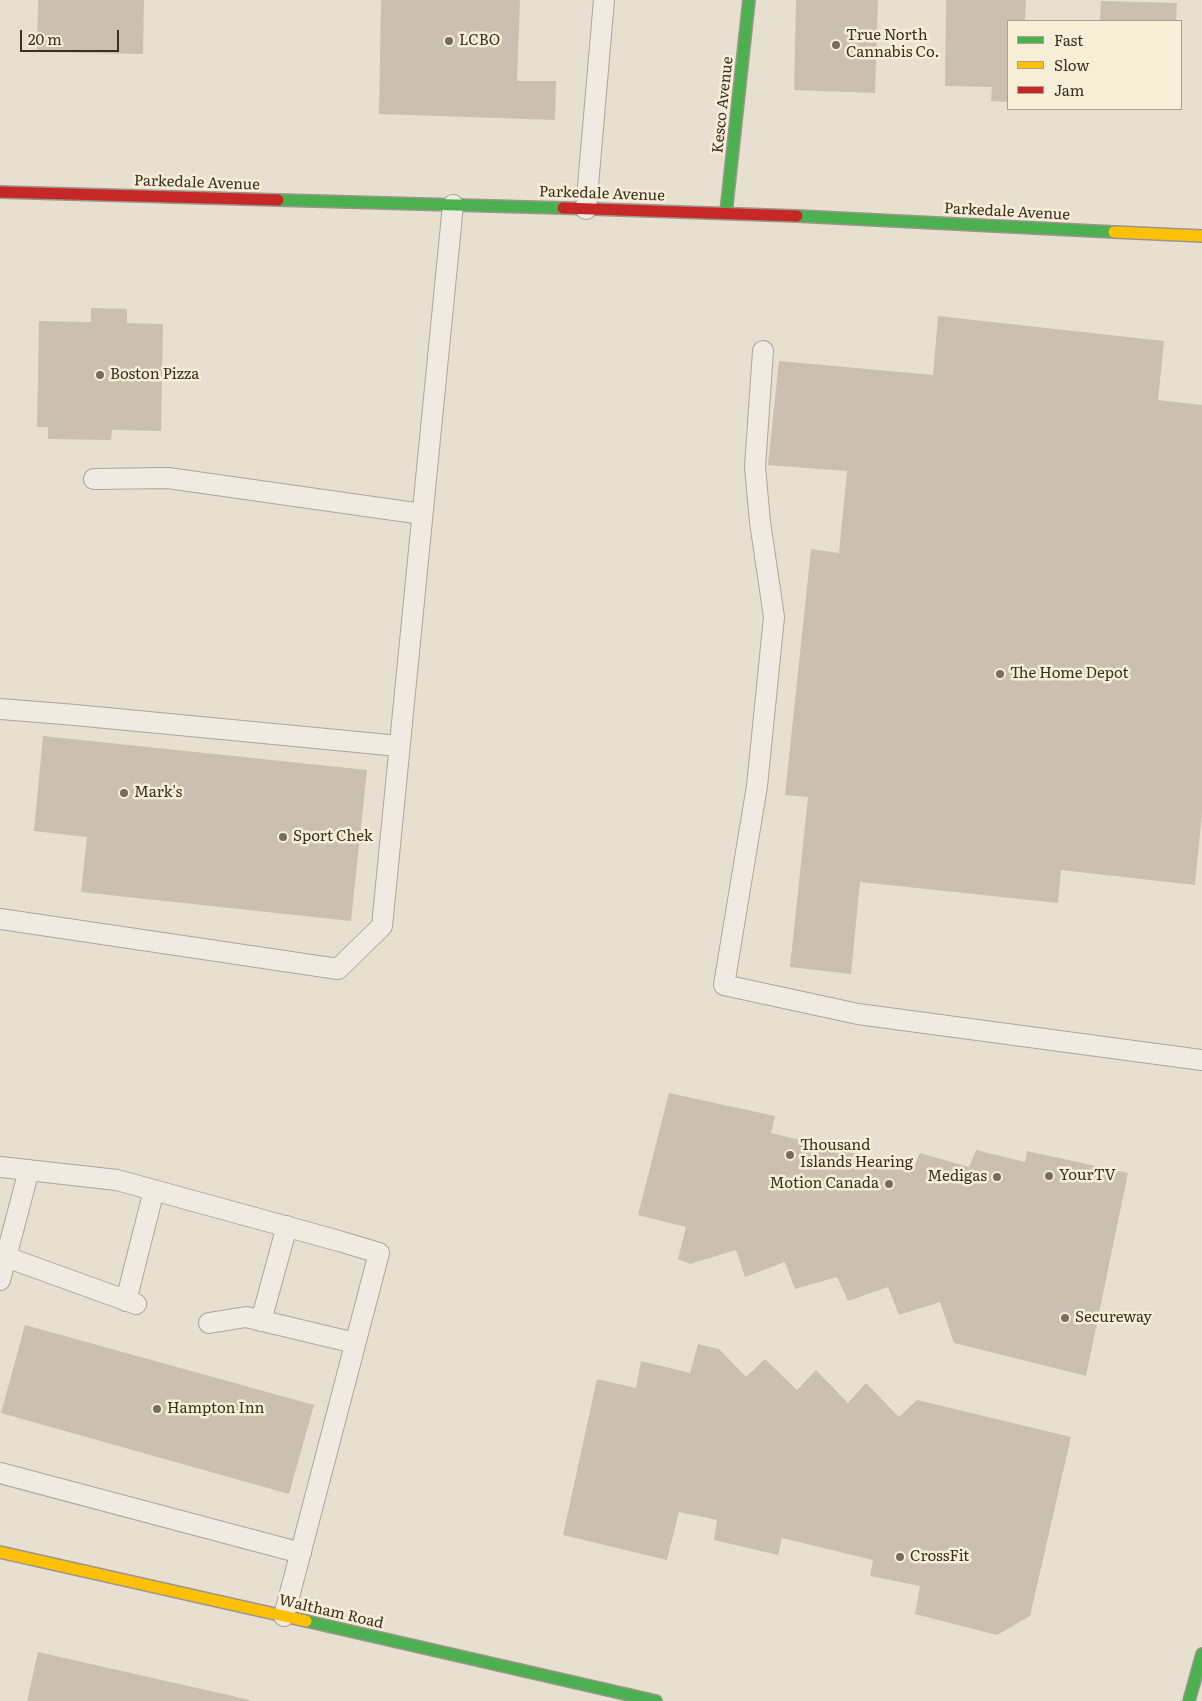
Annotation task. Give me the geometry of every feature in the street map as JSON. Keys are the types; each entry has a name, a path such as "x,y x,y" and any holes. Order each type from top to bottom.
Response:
{"main road":[{"name":"Kesco Avenue","path":"726,213 749,0"},
{"name":"Parkedale Avenue","path":"0,192 726,213 1202,236"},
{"name":"Waltham Road","path":"0,1552 656,1701"},
{"path":"1189,1701 1202,1654"}],"lane":[{"path":"586,209 604,0"},
{"path":"0,919 338,970 382,926 452,205"},
{"path":"763,351 756,468 760,522 774,617 758,786 724,985 858,1014 1202,1060"},
{"path":"94,479 168,478 422,514"},
{"path":"0,709 399,746"},
{"path":"0,1167 117,1180 379,1253 284,1616"},
{"path":"0,1280 29,1170"},
{"path":"6,1258 131,1303 154,1190"},
{"path":"261,1321 287,1226"},
{"path":"209,1322 246,1317 356,1343"},
{"path":"0,1473 300,1553"}],"building":[{"path":"38,0 144,0 143,54 37,52"},
{"name":"LCBO","path":"381,0 520,0 517,81 556,81 555,120 379,114"},
{"name":"True North Cannabis Co.","path":"796,0 878,0 875,93 794,90"},
{"path":"946,0 1026,0 1025,20 1007,20 1007,102 991,101 992,87 945,86"},
{"path":"1101,1 1177,3 1176,20 1100,20"},
{"name":"Boston Pizza","path":"91,308 127,309 127,323 163,324 161,431 112,430 111,440 48,439 48,427 37,427 39,321 91,322"},
{"name":"The Home Depot","path":"938,316 1164,341 1158,400 1202,405 1202,812 1195,885 1061,870 1058,903 860,882 851,974 790,967 808,797 785,795 811,549 839,553 847,471 768,465 779,361 933,375"},
{"path":"43,736 367,770 351,921 81,892 87,837 34,831"},
{"path":"669,1093 775,1116 771,1133 914,1167 920,1153 969,1167 976,1150 1025,1162 1027,1151 1128,1173 1086,1376 954,1343 940,1302 899,1315 888,1287 848,1301 837,1277 795,1289 785,1262 745,1277 736,1250 690,1264 678,1259 686,1227 638,1215"},
{"name":"Hampton Inn","path":"25,1325 314,1405 289,1494 1,1413"},
{"path":"698,1344 719,1349 746,1377 765,1359 797,1390 816,1370 848,1403 866,1383 899,1417 917,1400 1071,1437 1030,1616 997,1635 915,1614 920,1586 870,1576 873,1560 782,1538 778,1555 714,1540 717,1520 679,1512 667,1560 563,1535 597,1379 636,1388 641,1361 690,1373"},
{"path":"38,1652 250,1700 250,1701 27,1701"}],"traffic: fast":[{"path":"726,213 749,0"},
{"path":"278,200 563,208"},
{"path":"797,216 1114,232"},
{"path":"306,1621 656,1701"},
{"path":"1189,1701 1202,1654"}],"traffic: slow":[{"path":"1114,232 1202,236"},
{"path":"0,1552 306,1621"}],"traffic: jam":[{"path":"0,192 278,200"},
{"path":"563,208 797,216"}],"place":[{"name":"LCBO","path":"449,41"},
{"name":"True North Cannabis Co.","path":"836,45"},
{"name":"Boston Pizza","path":"100,375"},
{"name":"The Home Depot","path":"1000,674"},
{"name":"Mark's","path":"124,793"},
{"name":"Sport Chek","path":"283,837"},
{"name":"Thousand Islands Hearing","path":"790,1155"},
{"name":"YourTV","path":"1049,1176"},
{"name":"Medigas","path":"997,1177"},
{"name":"Motion Canada","path":"889,1184"},
{"name":"Secureway","path":"1065,1318"},
{"name":"Hampton Inn","path":"157,1409"},
{"name":"CrossFit","path":"900,1557"}]}
